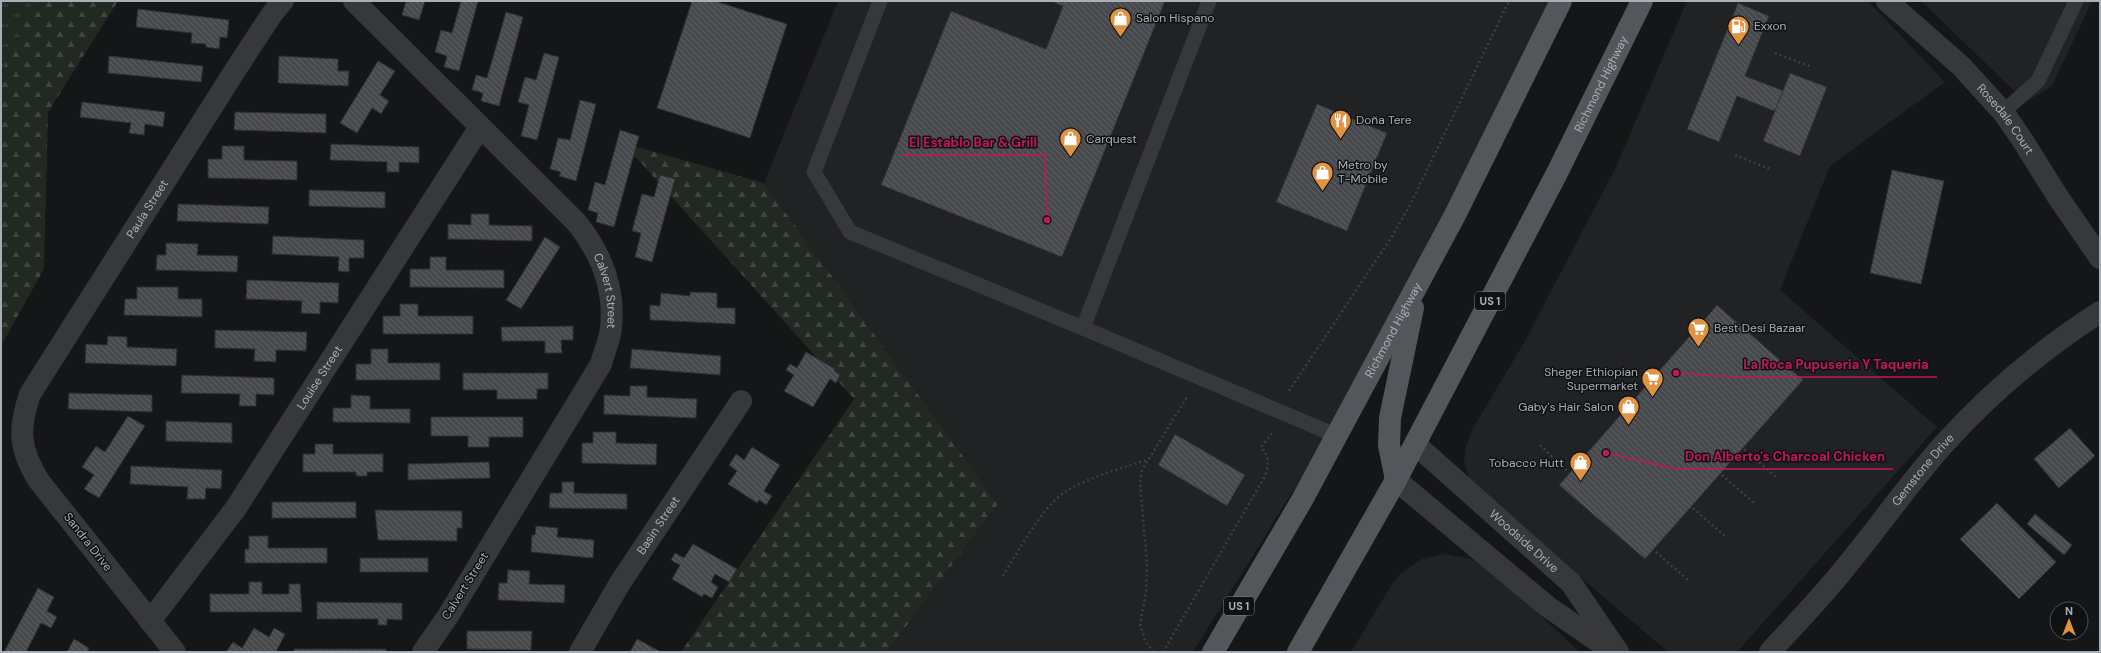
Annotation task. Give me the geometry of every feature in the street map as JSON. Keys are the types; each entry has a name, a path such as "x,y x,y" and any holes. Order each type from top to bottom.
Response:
{"main road":[{"name":"Richmond Highway","path":"1213,652 1302,500 1335,435 1419,283 1455,215 1561,1"},
{"name":"Richmond Highway","path":"1298,652 1396,480 1557,173 1642,1"},
{"path":"1396,480 1389,445 1390,418 1419,283"}],"street":[{"name":"Paula Street","path":"22,422 30,394 236,68 272,14 283,1"},
{"name":"Calvert Street","path":"354,1 577,223 588,237 605,269 611,293 611,329 601,364 448,616 423,652"},
{"name":"Rosedale Court","path":"1887,1 1961,66 2003,112 2058,197 2100,258"},
{"name":"Louise Street","path":"150,621 236,508 480,127"},
{"name":"Gemstone Drive","path":"1770,652 1829,587 1943,446 1974,413 2008,380 2075,328 2100,312"},
{"name":"Basin Street","path":"580,652 620,583 741,402"},
{"name":"Sandra Drive","path":"22,422 22,441 29,464 39,481 175,652"},
{"name":"Woodside Drive","path":"1415,444 1571,583 1618,652"},
{"path":"1396,480 1548,607 1613,652"}],"lane":[{"path":"880,1 814,172 850,232 1083,328 1335,435"},
{"path":"1083,328 1209,1"},
{"path":"2003,112 2038,81 2076,1"}],"path":[{"path":"1291,388 1387,244 1410,205 1509,1"},
{"path":"1775,53 1812,67"},
{"path":"1734,155 1770,169"},
{"path":"1154,652 1144,637 1140,624 1146,592 1147,564 1140,483 1142,470 1198,377"},
{"path":"1163,652 1264,478 1268,463 1267,455 1261,447 1270,437"},
{"path":"1540,445 1568,472"},
{"path":"1744,449 1776,477"},
{"path":"1003,576 1028,536 1065,492 1096,478 1149,459"},
{"path":"1722,475 1754,503"},
{"path":"1694,508 1726,536"},
{"path":"1656,552 1689,581"}],"shaded area":[{"path":"838,1 1556,1 1391,333 1193,652 887,652 998,504 764,183"},
{"path":"1687,1 1868,1 1945,82 1830,166 1780,290 1937,427 1737,652 1668,652 1482,493 1469,477 1464,463 1466,446 1473,428 1525,341 1616,167"},
{"path":"1921,1 2092,1 2052,86 2026,102"},
{"path":"1445,554 1472,559 1494,573 1580,652 1351,652 1392,584 1401,573 1422,559"}],"green space":[{"path":"1,1 33,1 1,72"},
{"path":"33,1 118,1 48,112 44,269 1,346 1,72"},
{"path":"623,143 764,183 998,504 887,652 681,652 854,399"}],"building":[{"path":"406,1 425,1 419,20 402,15"},
{"path":"461,1 478,1 459,71 444,67 447,56 435,52 441,30 452,33"},
{"path":"692,1 715,1 787,24 750,138 657,108"},
{"path":"1051,1 1165,1 1062,257 881,185 951,11 1046,49 1063,6"},
{"name":"Exxon","path":"1738,3 1769,16 1745,76 1787,92 1779,113 1737,96 1719,142 1687,129"},
{"path":"138,9 229,20 227,38 220,37 219,49 206,47 206,44 191,43 192,33 136,27"},
{"path":"506,12 523,17 499,106 481,101 483,93 472,90 476,75 487,78"},
{"path":"544,53 559,57 537,140 521,136 529,105 518,102 525,77 536,80"},
{"path":"109,56 203,66 201,82 108,73"},
{"path":"279,56 338,59 338,71 349,71 348,86 278,83"},
{"path":"378,61 395,71 380,95 389,101 381,114 372,108 357,133 340,123"},
{"path":"1790,73 1827,87 1800,156 1763,141"},
{"path":"580,100 596,104 576,181 559,176 561,172 550,169 558,138 570,140"},
{"path":"82,102 165,112 163,127 145,124 144,135 129,133 131,123 80,117"},
{"path":"1317,104 1387,133 1347,231 1276,202"},
{"path":"235,112 326,114 326,133 234,130"},
{"path":"620,130 639,136 614,227 596,222 598,213 588,210 595,182 605,185"},
{"path":"331,144 419,147 419,163 399,162 399,172 387,172 387,162 330,160"},
{"path":"222,146 244,146 244,160 297,161 297,180 208,178 208,159 222,159"},
{"path":"1892,170 1944,181 1921,284 1870,273"},
{"path":"660,175 675,179 652,262 635,257 641,233 632,231 642,194 654,197"},
{"path":"309,190 385,192 385,208 309,206"},
{"path":"178,204 269,207 268,224 177,221"},
{"path":"471,214 489,214 489,225 532,226 532,241 448,239 448,224 471,225"},
{"path":"273,236 364,240 364,258 349,258 349,272 338,271 339,257 272,254"},
{"path":"545,237 560,247 521,309 506,300"},
{"path":"166,243 198,244 197,255 238,256 237,272 156,270 157,255 166,255"},
{"path":"430,257 446,257 446,270 504,270 504,288 410,287 410,269 430,269"},
{"path":"247,280 339,283 338,303 320,302 320,314 301,313 302,301 246,299"},
{"path":"137,287 178,287 178,299 202,299 202,317 124,315 125,299 137,299"},
{"path":"690,292 717,293 717,308 735,308 735,324 650,320 650,305 660,306 661,293 690,296"},
{"path":"400,304 418,304 418,316 473,316 473,334 383,334 383,316 400,316"},
{"path":"1717,305 1803,380 1645,559 1559,485"},
{"path":"573,326 573,340 561,340 562,353 545,353 545,341 502,341 501,327"},
{"path":"215,330 307,332 306,351 276,350 276,362 254,361 255,349 215,348"},
{"path":"108,336 127,337 127,347 177,349 176,366 85,363 86,344 107,345"},
{"path":"371,349 388,349 388,363 440,363 440,380 356,380 356,364 371,364"},
{"path":"632,349 721,356 720,375 630,368"},
{"path":"806,352 835,369 834,371 840,375 836,383 830,379 813,407 784,391 794,375 786,370 790,364 797,368"},
{"path":"463,373 548,373 548,389 537,389 537,399 497,399 497,390 463,390"},
{"path":"182,375 274,378 274,395 256,394 256,406 239,406 240,394 181,393"},
{"path":"630,386 647,386 647,397 697,399 696,418 604,414 604,395 630,396"},
{"path":"69,393 152,395 152,412 68,409"},
{"path":"351,395 370,396 370,409 410,409 410,423 333,422 333,408 351,408"},
{"path":"128,416 145,426 99,498 84,489 94,475 82,467 96,446 105,452"},
{"path":"431,417 523,417 523,437 489,437 489,447 468,447 468,436 431,436"},
{"path":"166,421 232,423 232,443 166,441"},
{"path":"2070,428 2095,456 2059,488 2034,459"},
{"path":"593,432 616,432 616,443 657,444 656,465 582,463 582,443 593,443"},
{"path":"1175,434 1245,475 1227,506 1158,465"},
{"path":"315,444 333,444 333,454 383,454 383,472 367,472 367,476 356,476 356,472 303,472 303,454 315,454"},
{"path":"752,447 780,465 764,491 772,496 766,505 759,500 757,503 728,484 737,471 729,465 736,454 744,460"},
{"path":"489,462 490,478 408,480 408,464"},
{"path":"131,466 222,470 221,489 206,488 205,499 187,499 188,487 130,484"},
{"path":"562,482 574,482 574,493 627,494 627,509 549,508 550,493 562,493"},
{"path":"272,502 356,502 356,518 272,518"},
{"path":"1997,503 2056,562 2019,599 1960,539"},
{"path":"375,510 462,511 462,528 457,528 457,541 378,540"},
{"path":"2035,514 2072,545 2064,555 2027,524"},
{"path":"536,526 558,528 557,537 594,540 593,558 531,552 532,535 535,535"},
{"path":"249,536 268,536 268,548 327,548 327,563 245,563 245,549 249,549"},
{"path":"693,544 737,569 729,582 715,574 711,582 718,587 712,598 704,594 702,597 672,579 680,565 671,560 675,553 684,558"},
{"path":"360,558 428,558 428,572 360,572"},
{"path":"508,570 530,571 529,584 565,585 564,603 498,600 499,583 507,583"},
{"path":"249,582 262,582 262,594 289,594 289,584 300,584 302,612 210,612 210,594 249,594"},
{"path":"38,588 54,597 47,611 57,617 51,628 41,623 26,652 4,652"},
{"path":"317,602 402,603 402,620 387,619 387,625 378,625 378,619 317,619"},
{"path":"254,628 269,637 274,628 285,634 276,652 226,652 233,642 242,648"},
{"path":"467,631 532,631 531,650 467,649"},
{"path":"74,639 89,648 87,652 67,652"},
{"path":"637,639 661,652 630,652"},
{"path":"294,649 386,649 386,652 294,652"}],"place":[{"name":"Salon Hispano","path":"1121,38"},
{"name":"Exxon","path":"1739,46"},
{"name":"Doña Tere","path":"1340,140"},
{"name":"Carquest","path":"1071,158"},
{"name":"Metro by T-Mobile","path":"1322,192"},
{"name":"El Establo Bar & Grill","path":"1047,220"},
{"name":"Best Desi Bazaar","path":"1698,348"},
{"name":"La Roca Pupuseria Y Taqueria","path":"1676,373"},
{"name":"Sheger Ethiopian Supermarket","path":"1653,398"},
{"name":"Gaby's Hair Salon","path":"1629,426"},
{"name":"Don Alberto's Charcoal Chicken","path":"1606,453"},
{"name":"Tobacco Hutt","path":"1580,482"}]}
